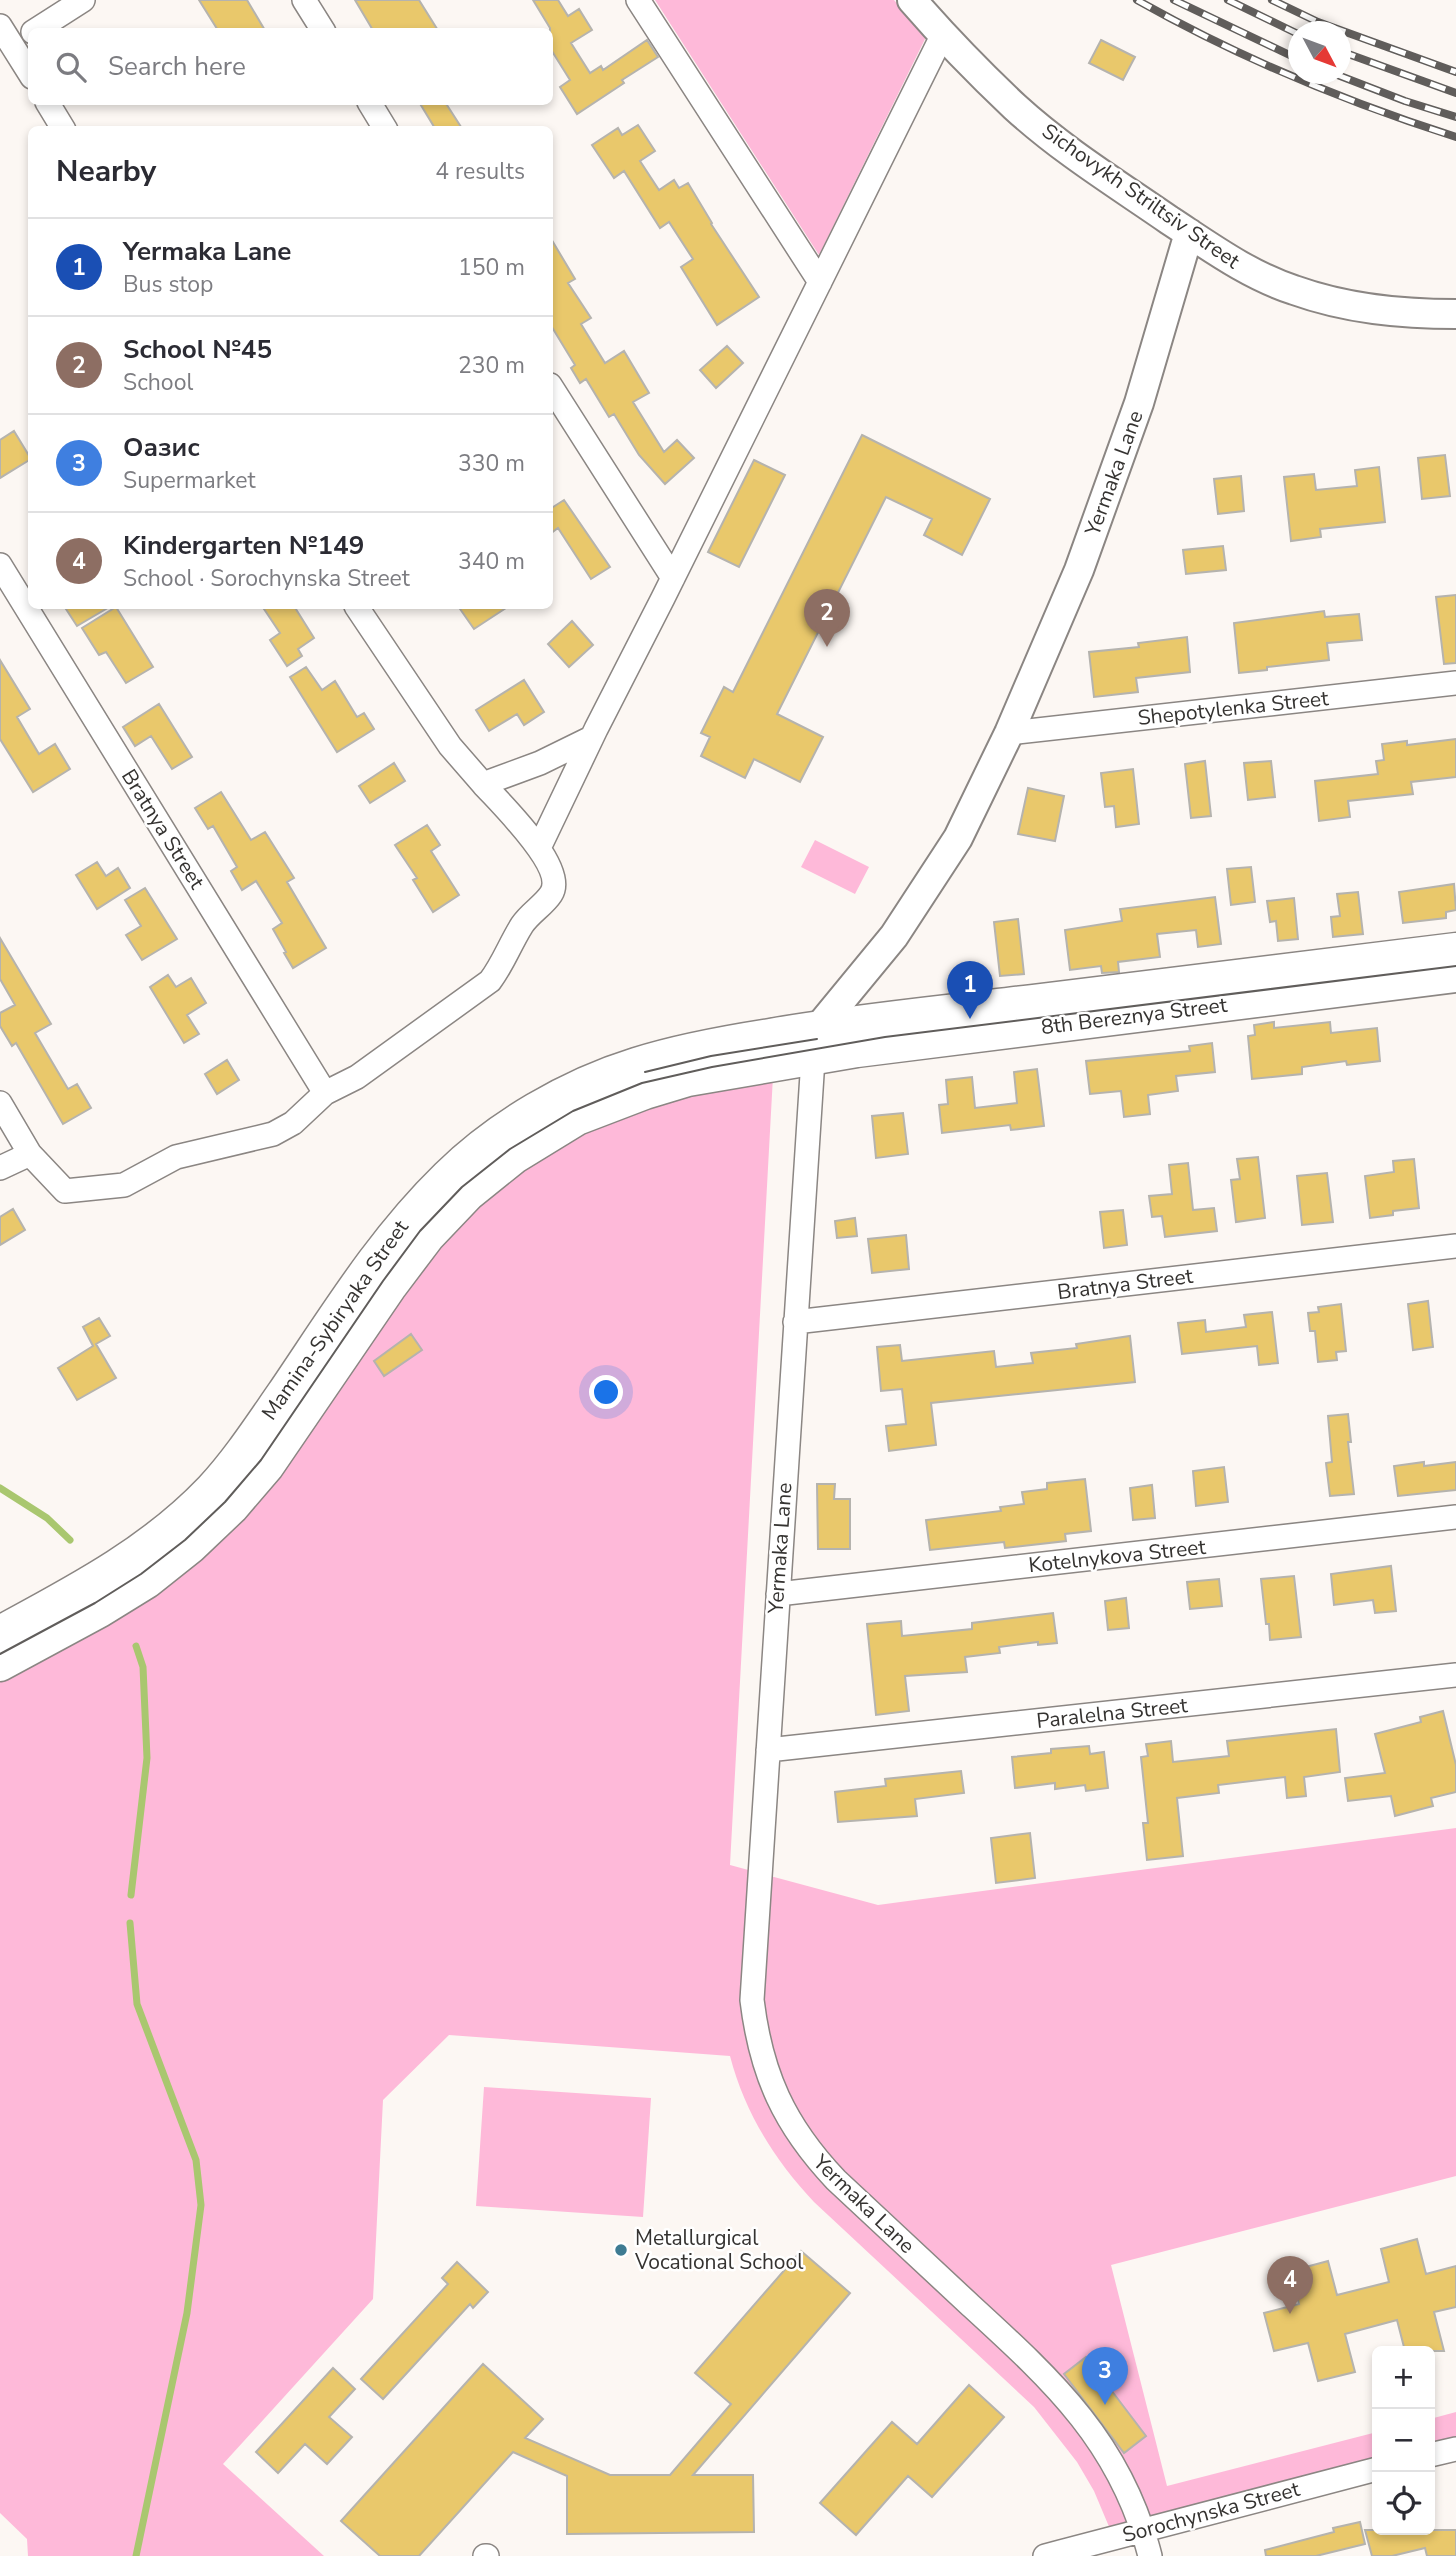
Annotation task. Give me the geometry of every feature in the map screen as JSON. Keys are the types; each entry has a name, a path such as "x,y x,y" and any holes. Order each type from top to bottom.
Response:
{"main road":[{"name":"8th Bereznya Street","path":"820,1026 1456,949"},
{"name":"8th Bereznya Street","path":"813,1059 870,1049 1456,976"},
{"name":"Yermaka Lane","path":"813,1059 820,1026"},
{"name":"Mamina-Sybiryaka Street","path":"0,1632 85,1587 130,1559 173,1525 211,1489 245,1447 355,1286 406,1219 449,1173 498,1133 564,1093 635,1064 709,1045 820,1026"},
{"name":"Mamina-Sybiryaka Street","path":"0,1665 100,1611 147,1582 191,1547 232,1508 268,1466 391,1286 428,1237 469,1194 515,1157 577,1119 645,1093 712,1075 813,1059"}],"street":[{"path":"38,28 83,0"},
{"path":"304,0 322,28"},
{"path":"638,0 820,282"},
{"name":"Sichovykh Striltsiv Street","path":"912,0 942,36 1017,108 1094,170 1236,264 1292,290 1352,307 1413,314 1456,314"},
{"path":"28,33 4,41 28,72"},
{"path":"539,848 591,738 942,36"},
{"path":"49,105 62,126"},
{"path":"371,105 384,126"},
{"name":"Yermaka Lane","path":"820,1026 894,936 958,838 1009,733 1088,544 1139,403 1189,233"},
{"path":"553,389 673,578"},
{"name":"Bratnya Street","path":"0,565 325,1093"},
{"path":"0,1103 30,1154 65,1191 124,1185 176,1157 273,1134 293,1123 325,1093 357,1077 490,981 503,964 522,926 552,893 555,881 539,848 450,746 358,609"},
{"name":"Shepotylenka Street","path":"1009,733 1456,683"},
{"path":"484,784 540,763 591,738"},
{"name":"Yermaka Lane","path":"813,1059 752,2000 759,2044 777,2098 806,2146 835,2180 1036,2365 1102,2445 1122,2477 1143,2529 1150,2556"},
{"path":"0,1168 30,1154"},
{"name":"Bratnya Street","path":"795,1322 1456,1246"},
{"name":"Kotelnykova Street","path":"778,1594 1456,1517"},
{"name":"Paralelna Street","path":"768,1750 1456,1675"},
{"path":"1435,2454 1456,2449"},
{"name":"Sorochynska Street","path":"1045,2556 1372,2470"}],"shaded area":[{"path":"655,0 894,0 926,37 819,255"},
{"path":"815,840 869,867 855,894 801,867"},
{"path":"773,1076 730,1865 878,1905 1456,1828 1456,2176 1111,2265 1167,2486 1372,2433 1372,2461 1110,2529 1094,2491 1077,2462 1034,2407 814,2202 786,2169 753,2116 730,2056 449,2035 383,2100 373,2299 223,2464 324,2556 28,2556 27,2539 0,2513 0,1675 104,1619 434,1243 520,1164 648,1101"},
{"path":"484,2087 651,2098 643,2217 476,2206"},
{"path":"1456,2412 1456,2440 1435,2446 1435,2418"}],"building":[{"path":"199,0 247,0 264,28 216,28"},
{"path":"355,0 419,0 436,28 372,28"},
{"path":"533,0 558,0 568,16 579,9 592,30 571,43 590,73 601,66 603,70 647,40 658,57 577,114 560,87 570,80 553,53 553,28 550,28"},
{"path":"1101,40 1135,57 1123,80 1089,63"},
{"path":"421,105 447,105 460,126 434,126"},
{"path":"638,125 655,151 640,161 659,190 674,180 679,188 688,183 711,224 759,297 717,325 681,267 693,259 669,222 660,228 624,171 614,178 592,145 618,128 622,135"},
{"path":"553,242 575,279 568,283 591,318 581,324 605,363 624,351 649,393 633,402 664,452 677,440 694,458 665,484 639,455 614,414 609,417 586,379 580,383 571,368 575,365 553,329"},
{"path":"727,346 743,363 716,388 700,370"},
{"path":"14,431 28,454 28,461 0,478 0,440"},
{"path":"862,435 990,499 962,555 924,535 932,519 886,497 777,714 823,737 800,782 754,759 745,778 701,756 710,737 701,733 724,687 733,692"},
{"path":"1445,455 1450,496 1422,499 1418,458"},
{"path":"754,460 785,475 739,567 708,552"},
{"path":"1379,467 1385,522 1320,529 1321,537 1291,541 1284,477 1314,474 1316,490 1357,486 1355,470"},
{"path":"1241,476 1244,511 1218,514 1214,479"},
{"path":"564,500 610,567 591,579 558,528 553,532 553,507"},
{"path":"1223,546 1226,570 1186,574 1183,550"},
{"path":"1456,595 1456,663 1444,664 1436,597"},
{"path":"66,609 106,609 77,626"},
{"path":"113,609 117,609 153,667 126,683 106,652 99,655 82,628"},
{"path":"264,609 296,609 314,638 298,649 302,656 287,666 270,640 280,633"},
{"path":"460,609 504,609 474,629"},
{"path":"1324,611 1325,617 1359,614 1362,640 1327,643 1329,660 1239,673 1234,623"},
{"path":"572,621 593,645 569,667 548,644"},
{"path":"1187,637 1190,672 1136,678 1138,692 1094,697 1089,652 1139,647 1138,643"},
{"path":"0,660 30,709 17,717 39,754 55,744 70,769 33,792 0,739"},
{"path":"306,667 322,690 335,681 357,717 364,713 374,729 337,752 290,677"},
{"path":"524,680 544,712 524,725 517,714 489,731 476,710"},
{"path":"159,704 192,757 172,769 151,736 135,746 123,727"},
{"path":"1456,739 1456,777 1411,782 1413,794 1348,801 1350,817 1319,821 1315,781 1378,774 1376,761 1384,760 1382,744 1407,741 1407,745"},
{"path":"1205,761 1211,816 1191,818 1185,764"},
{"path":"1271,761 1275,797 1248,800 1244,763"},
{"path":"394,763 405,781 370,803 359,786"},
{"path":"1133,769 1139,824 1116,827 1114,806 1105,807 1101,773"},
{"path":"1028,788 1064,796 1055,841 1018,834"},
{"path":"221,792 251,840 265,832 294,878 287,882 326,948 293,968 273,929 282,923 256,881 242,890 231,871 237,867 213,826 208,829 195,808"},
{"path":"427,825 440,845 431,851 459,895 433,912 413,880 417,878 395,845"},
{"path":"97,862 106,876 118,868 130,888 97,909 76,875"},
{"path":"1251,867 1255,902 1231,905 1227,869"},
{"path":"1454,884 1456,910 1446,912 1446,918 1403,923 1399,892"},
{"path":"145,888 177,939 142,960 126,935 141,926 125,900"},
{"path":"1358,892 1363,934 1333,937 1331,917 1340,916 1337,894"},
{"path":"1215,897 1221,944 1198,947 1196,930 1157,934 1160,957 1118,962 1119,972 1102,973 1101,966 1070,970 1065,930 1122,921 1120,909"},
{"path":"1294,898 1298,939 1278,941 1276,921 1270,922 1267,901"},
{"path":"1018,919 1024,974 1000,976 994,922"},
{"path":"0,938 51,1024 35,1033 68,1089 77,1084 91,1108 63,1124 16,1043 12,1046 0,1026 0,1013 15,1005 0,979"},
{"path":"168,975 176,987 191,978 206,1003 187,1015 199,1034 184,1043 150,987"},
{"path":"1274,1022 1274,1028 1330,1022 1331,1033 1377,1028 1380,1061 1347,1065 1346,1061 1302,1067 1302,1074 1252,1079 1248,1036 1255,1035 1254,1025"},
{"path":"1212,1043 1215,1072 1176,1076 1178,1091 1148,1095 1150,1114 1124,1117 1121,1091 1090,1094 1086,1061 1190,1051 1189,1046"},
{"path":"227,1060 239,1080 217,1094 205,1074"},
{"path":"1037,1069 1044,1126 1011,1130 1010,1125 942,1133 939,1105 948,1104 946,1080 972,1077 975,1108 1017,1103 1014,1072"},
{"path":"903,1113 908,1154 876,1158 872,1116"},
{"path":"1258,1157 1265,1218 1236,1222 1231,1180 1240,1179 1237,1159"},
{"path":"1414,1159 1419,1208 1393,1211 1393,1215 1370,1218 1365,1176 1394,1172 1393,1161"},
{"path":"1188,1163 1193,1210 1214,1208 1217,1231 1165,1237 1162,1216 1152,1217 1149,1196 1172,1194 1169,1165"},
{"path":"1327,1173 1333,1222 1302,1225 1297,1176"},
{"path":"13,1209 25,1230 0,1245 0,1217"},
{"path":"1123,1210 1127,1245 1104,1248 1100,1212"},
{"path":"855,1218 857,1236 837,1238 835,1221"},
{"path":"906,1235 909,1269 872,1273 868,1239"},
{"path":"1428,1301 1433,1347 1413,1350 1408,1304"},
{"path":"1341,1304 1346,1351 1336,1352 1337,1360 1318,1362 1315,1331 1310,1331 1308,1313 1319,1312 1318,1307"},
{"path":"1272,1312 1278,1363 1259,1365 1257,1346 1182,1354 1178,1323 1205,1320 1206,1332 1246,1327 1244,1315"},
{"path":"99,1318 110,1336 96,1344 116,1378 77,1400 58,1368 93,1346 83,1327"},
{"path":"411,1334 422,1350 384,1376 374,1361"},
{"path":"1130,1336 1135,1382 931,1403 936,1445 889,1451 886,1426 906,1424 902,1389 881,1391 877,1347 900,1345 902,1361 994,1351 996,1367 1033,1363 1031,1353 1077,1348 1076,1344"},
{"path":"1348,1414 1354,1494 1330,1496 1326,1463 1332,1462 1328,1416"},
{"path":"1424,1462 1424,1466 1456,1462 1456,1490 1398,1496 1394,1466"},
{"path":"1224,1467 1228,1502 1196,1506 1193,1471"},
{"path":"1085,1479 1091,1531 1065,1534 1066,1541 1005,1548 1004,1542 930,1550 926,1520 1001,1511 1000,1507 1024,1504 1022,1492 1047,1489 1047,1483"},
{"path":"817,1484 835,1484 834,1499 850,1499 850,1549 818,1549"},
{"path":"1152,1485 1155,1518 1133,1520 1130,1488"},
{"path":"1391,1566 1396,1611 1375,1613 1373,1600 1334,1605 1331,1574"},
{"path":"1294,1576 1301,1637 1270,1640 1261,1579"},
{"path":"1219,1579 1222,1606 1190,1609 1187,1582"},
{"path":"1126,1598 1129,1628 1108,1630 1105,1601"},
{"path":"1053,1613 1057,1643 1038,1645 1038,1642 999,1647 1000,1653 965,1657 967,1672 905,1676 909,1711 876,1715 867,1624 901,1621 902,1636 972,1629 972,1623"},
{"path":"1443,1711 1456,1765 1456,1792 1431,1798 1433,1806 1395,1816 1391,1796 1348,1801 1345,1778 1385,1773 1375,1734 1421,1722 1420,1717"},
{"path":"1336,1729 1340,1772 1304,1777 1306,1796 1287,1798 1285,1777 1218,1785 1219,1793 1177,1798 1183,1856 1147,1860 1143,1823 1148,1823 1141,1757 1148,1756 1146,1744 1171,1741 1173,1762 1229,1756 1227,1741"},
{"path":"1089,1746 1090,1754 1104,1752 1108,1788 1086,1791 1085,1785 1055,1789 1055,1783 1015,1788 1012,1757 1051,1753 1051,1749"},
{"path":"961,1771 964,1793 915,1799 917,1816 838,1822 835,1792 886,1786 885,1779"},
{"path":"1030,1833 1035,1878 996,1883 991,1838"},
{"path":"1417,2239 1426,2274 1456,2266 1456,2307 1434,2312 1444,2351 1435,2351 1435,2346 1404,2346 1397,2320 1345,2334 1355,2372 1318,2381 1308,2343 1274,2351 1264,2313 1299,2304 1291,2271 1328,2261 1337,2295 1389,2282 1381,2249"},
{"path":"801,2251 850,2293 693,2475 753,2475 754,2532 567,2534 567,2476 513,2452 419,2556 380,2556 341,2521 483,2364 543,2419 525,2438 610,2475 670,2475 731,2404 695,2373"},
{"path":"457,2262 488,2292 473,2308 470,2304 383,2399 361,2379 448,2284 442,2278"},
{"path":"1086,2357 1146,2436 1124,2453 1064,2374"},
{"path":"333,2368 355,2389 329,2417 352,2437 327,2464 305,2444 278,2473 256,2452"},
{"path":"969,2385 1004,2417 932,2497 908,2476 856,2535 820,2503 892,2422 917,2444"},
{"path":"1360,2522 1365,2544 1316,2556 1266,2556 1265,2550 1334,2532 1333,2528"},
{"path":"1365,2530 1372,2530 1372,2535 1435,2535 1435,2530 1456,2530 1456,2556 1427,2556 1425,2548 1392,2556 1372,2556"}],"waterway":[{"path":"0,1488 47,1518 70,1540"},
{"path":"131,1895 147,1758 143,1667 136,1646"},
{"path":"130,1923 137,2004 196,2160 201,2205 187,2313 136,2556"}],"tram line":[{"path":"0,1654 95,1603 141,1574 185,1540 225,1502 261,1460 420,1231 462,1187 510,1149 573,1111 642,1083 712,1067 885,1037 1456,966"},
{"path":"645,1072 711,1056 817,1039"}],"railway":[{"path":"1137,0 1214,41 1293,77 1456,137"},
{"path":"1174,0 1288,54"},
{"path":"1228,0 1288,29"},
{"path":"1272,0 1318,22 1456,72"},
{"path":"1351,55 1456,93"},
{"path":"1351,80 1456,117"}],"place":[{"name":"School №45","path":"827,647"},
{"name":"Yermaka Lane","path":"970,1019"},
{"name":"Metallurgical Vocational School","path":"621,2250"},
{"name":"Kindergarten №149","path":"1290,2314"},
{"name":"Оазис","path":"1105,2405"}]}
